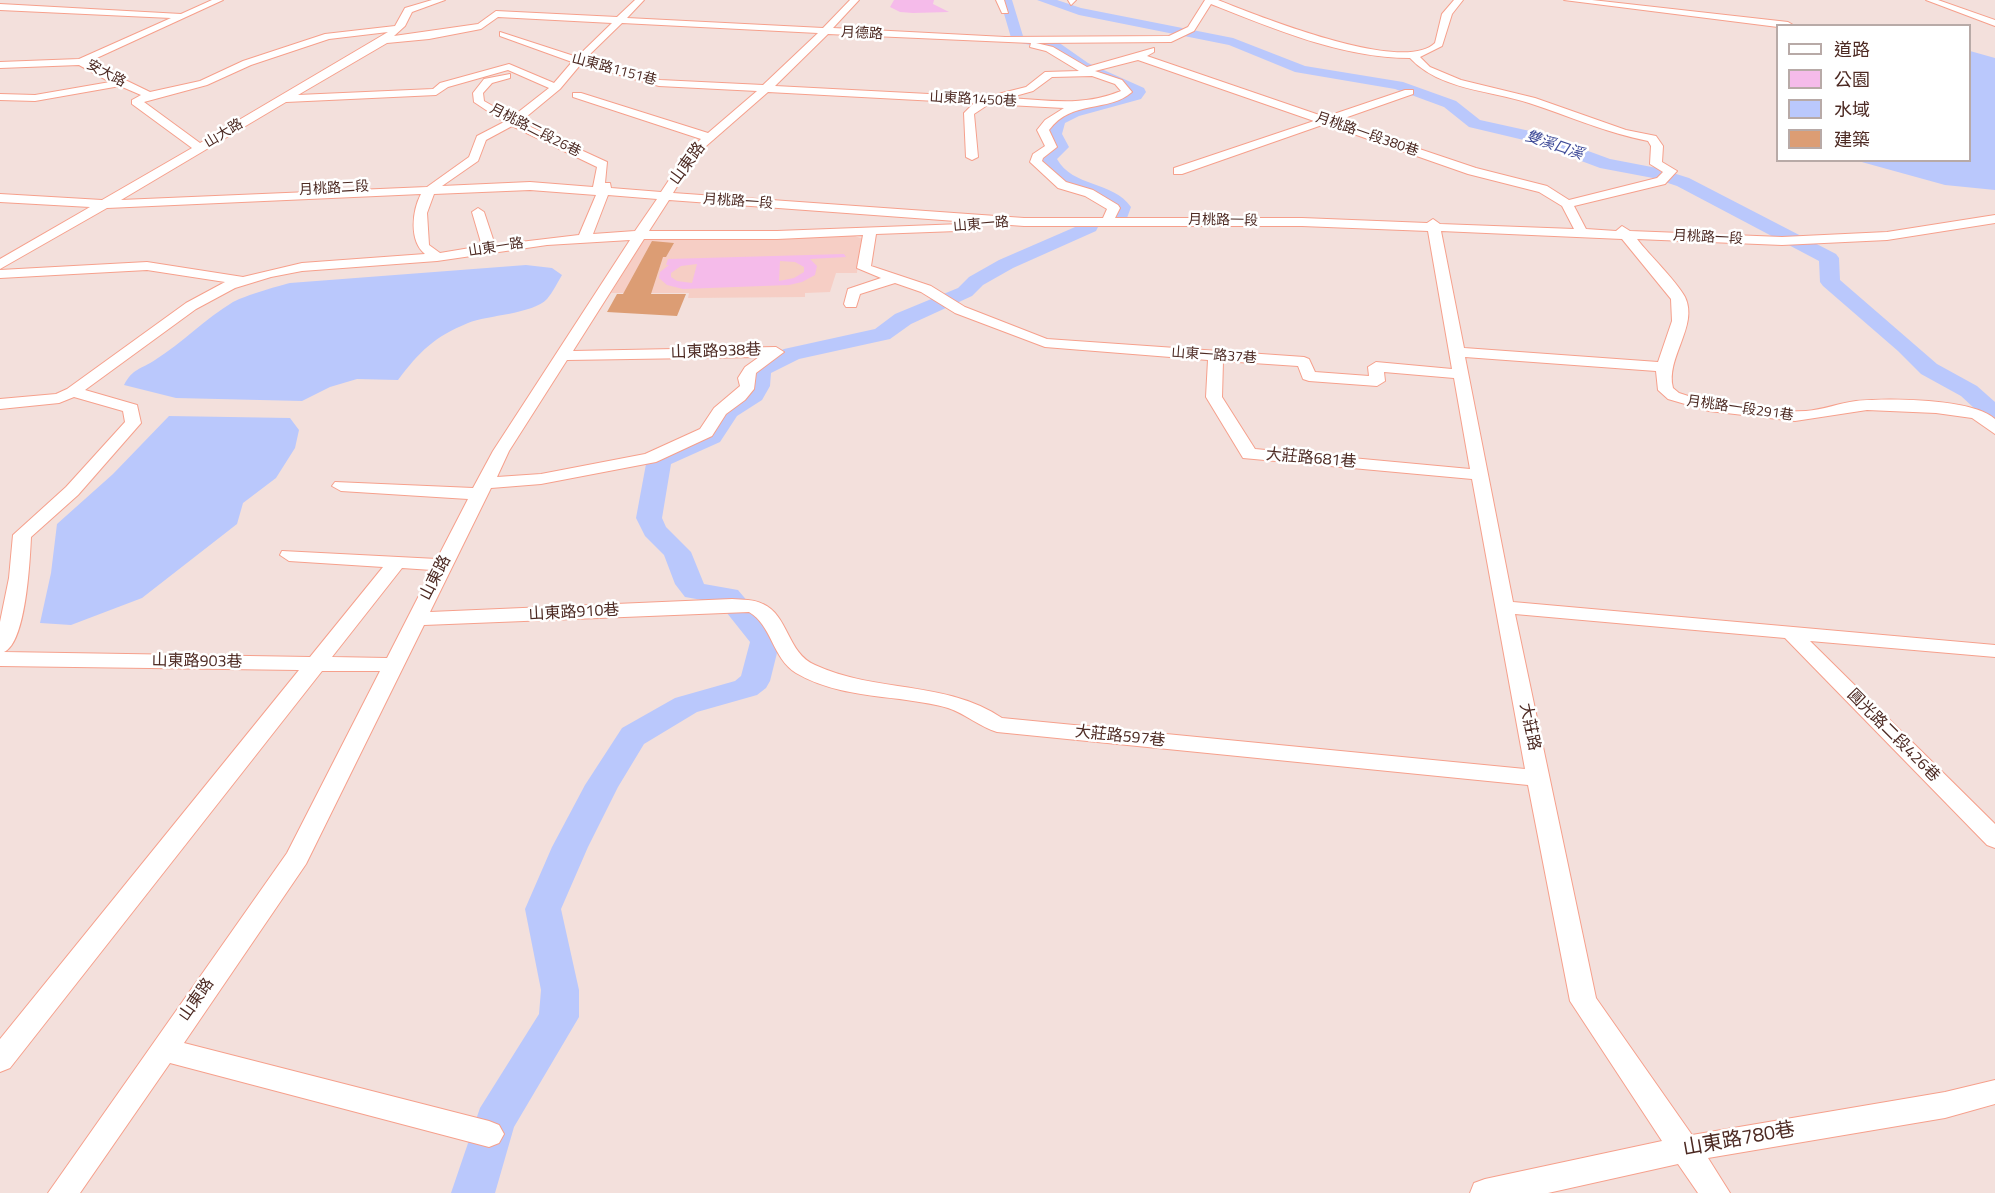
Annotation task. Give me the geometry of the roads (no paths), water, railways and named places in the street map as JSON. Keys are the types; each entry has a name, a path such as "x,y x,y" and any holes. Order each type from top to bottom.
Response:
{"street":[{"path":"2,8 24,0"},
{"name":"安大路","path":"81,62 219,0"},
{"name":"山大路","path":"0,265 385,40 398,28 408,10 420,2 441,0"},
{"path":"437,257 423,246 418,223 423,200 434,186 474,159 481,138 523,116 556,87 580,59 640,0"},
{"name":"山東路","path":"63,1193 297,858 501,451 693,152 826,32 855,0"},
{"path":"1000,0 1005,11"},
{"path":"1209,0 1276,26 1367,52 1413,55 1431,51 1439,43 1444,35 1446,15 1459,0"},
{"name":"月德路","path":"385,40 429,36 481,26 496,14 1013,40 1171,39 1186,31 1209,0"},
{"path":"1568,0 1779,24"},
{"path":"1930,0 1995,23"},
{"path":"1952,8 1973,1"},
{"path":"2,8 184,16"},
{"path":"148,96 203,83 247,63 328,36 398,28"},
{"name":"山東路1151巷","path":"503,34 519,42 659,83 765,89"},
{"path":"972,158 969,113 988,100 1027,92 1044,83 1049,74 1091,70 1139,57 1171,39"},
{"path":"1013,40 1051,48 1091,70"},
{"path":"1413,55 1426,69 1457,82 1532,100 1624,133 1652,138 1657,146 1656,164 1667,175 1661,181 1566,204"},
{"name":"月桃路一段380巷","path":"1139,57 1472,171 1543,189 1566,204 1581,228"},
{"path":"0,65 81,62"},
{"name":"安大路","path":"81,62 102,75 148,96"},
{"path":"282,99 436,92 444,85 509,67 556,87"},
{"name":"山東路1450巷","path":"765,89 1076,105 1100,103 1127,93 1128,89 1123,85 1091,70"},
{"name":"月桃路二段26巷","path":"532,76 500,77 488,81 478,93 479,102 510,121 603,165 602,188"},
{"path":"0,97 35,98 123,83"},
{"path":"1178,171 1409,92"},
{"path":"577,95 707,137"},
{"name":"安大路","path":"148,96 136,102 160,118 174,132 200,148"},
{"path":"9,109 35,98"},
{"path":"1076,105 1048,122 1043,130 1051,147 1037,156 1035,162 1062,185 1089,193 1114,208 1109,217"},
{"name":"月桃路二段","path":"0,198 108,202 434,186 602,188 666,194"},
{"path":"584,239 602,188"},
{"name":"月桃路二段","path":"0,194 108,202"},
{"name":"月桃路一段","path":"666,194 1024,219 1302,220"},
{"path":"478,212 489,248"},
{"name":"月桃路一段","path":"1787,238 1856,233 1995,213"},
{"name":"月桃路一段","path":"1024,219 1109,217 1302,220 1787,238 1864,238 1995,219"},
{"name":"山東一路","path":"0,405 59,398 74,392 191,306 240,280 302,267 437,257 489,248 641,235 870,232 1024,219"},
{"path":"1916,224 1937,229"},
{"name":"月桃路一段","path":"1433,225 1581,228 1624,232"},
{"name":"大莊路","path":"1433,225 1504,607 1583,1001 1715,1193"},
{"name":"山東一路37巷","path":"870,232 864,268 926,289 960,310 1045,343 1304,362 1308,376 1377,381 1376,367 1460,374"},
{"name":"月桃路一段291巷","path":"1624,232 1678,298 1682,309 1665,367 1665,387 1669,395 1695,405 1798,417 1854,406 1877,405 1964,411 1984,417 1995,429"},
{"path":"0,274 147,266 240,280"},
{"path":"851,304 853,292 897,278"},
{"name":"山東路938巷","path":"481,489 594,467 638,462 694,439 706,432 720,411 748,386 746,378 750,370 776,352 563,356"},
{"path":"1456,352 1665,367"},
{"name":"大莊路681巷","path":"1215,356 1215,397 1249,454 1481,474"},
{"path":"0,647 7,633 19,579 22,535 72,491 133,423 131,408 74,392"},
{"path":"341,486 481,489"},
{"path":"289,555 442,565"},
{"path":"0,1060 396,563"},
{"name":"山東路910巷","path":"416,619 737,605"},
{"name":"大莊路597巷","path":"737,605 756,608 770,619 786,655 802,667 835,681 882,691 944,698 966,705 997,725 1539,778"},
{"path":"1504,607 1995,651"},
{"name":"圓光路二段426巷","path":"1791,633 1995,839"},
{"name":"山東路903巷","path":"0,659 393,664"},
{"path":"163,1049 489,1134"},
{"name":"山東路780巷","path":"1485,1193 1686,1149 1945,1105 1995,1092"}],"water":[{"path":"1971,51 1995,58 1995,190 1945,185 1862,162 1971,162"},
{"path":"526,265 552,268 562,275 547,299 532,308 477,320 446,334 428,346 398,380 357,379 330,387 302,401 176,398 124,385 134,372 165,353 233,302 269,289 290,283"},
{"path":"169,416 290,418 299,430 295,448 276,478 243,503 237,524 142,598 71,625 40,623 51,573 57,524 113,474"}],"waterway":[{"path":"1006,0 1017,38 1027,42 1053,45 1083,66 1136,88 1138,92 1136,96 1104,106 1073,112 1060,120 1055,126 1054,134 1061,147 1048,158 1048,163 1070,182 1100,192 1122,207 1120,214"},
{"name":"雙溪口溪","path":"1043,0 1079,11 1233,42 1300,69 1398,85 1450,104 1475,124 1533,137 1606,164 1657,173 1683,182 1829,258 1830,282 1906,346 1929,369 1969,391 1995,415"},
{"path":"473,1193 495,1121 559,1017 560,990 543,909 570,847 602,785 633,736 686,705 746,688 755,681 765,641 728,596 695,591 689,584 677,552 654,530 649,518 659,464 665,456 711,437 728,411 754,395 758,386 758,374 763,368 792,354 882,334 903,319 965,292 976,281 1006,264 1089,227"}]}
